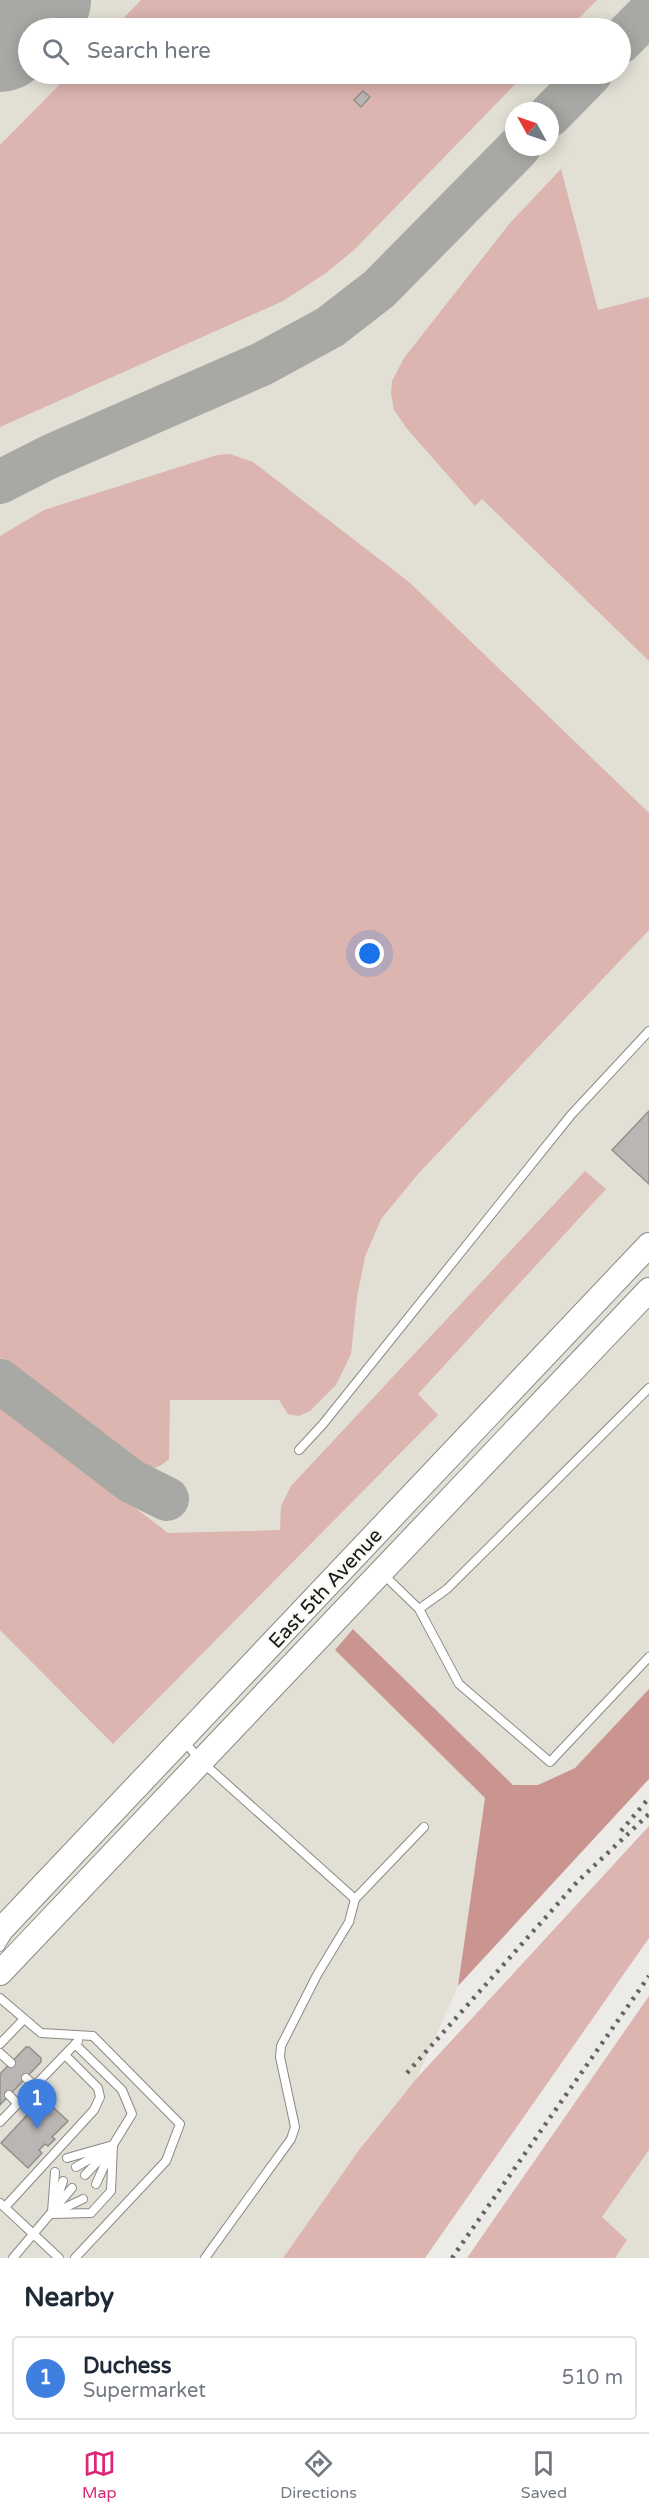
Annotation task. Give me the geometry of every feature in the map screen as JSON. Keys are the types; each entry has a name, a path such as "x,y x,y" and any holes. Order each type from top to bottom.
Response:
{"main road":[{"name":"East 5th Avenue","path":"0,1931 649,1245"},
{"name":"East 5th Avenue","path":"0,1973 649,1290"}],"lane":[{"path":"299,1450 323,1424 572,1115 649,1031"},
{"path":"418,1609 447,1589 649,1388"},
{"path":"381,1572 418,1609 459,1684 550,1762 649,1657"},
{"path":"182,1739 201,1761 355,1899"},
{"path":"206,2258 291,2139 295,2127 280,2057 281,2046 317,1975 349,1922 355,1899 424,1827"},
{"path":"0,1947 28,1902"},
{"path":"0,1998 41,2033 93,2036 180,2124 166,2161 75,2258"},
{"path":"0,2044 24,2019"},
{"path":"0,2122 83,2036"},
{"path":"75,2044 122,2090 132,2114 113,2145 96,2184"},
{"path":"0,2053 10,2063"},
{"path":"59,2258 2,2205 94,2110 100,2097 98,2088 65,2055"},
{"path":"26,2078 35,2086"},
{"path":"9,2096 18,2104"},
{"path":"67,2158 113,2145"},
{"path":"76,2167 113,2145"},
{"path":"85,2175 113,2145"},
{"path":"52,2214 92,2213 111,2191 113,2145"},
{"path":"52,2214 55,2172"},
{"path":"52,2214 63,2181"},
{"path":"13,2258 72,2188"},
{"path":"52,2214 83,2199"}],"shaded area":[{"path":"0,0 649,0 649,1689 575,1768 538,1785 513,1785 354,1629 335,1650 485,1798 458,1986 417,2078 359,2150 283,2258 0,2258"},
{"path":"141,0 597,0 579,18 124,18"},
{"path":"60,84 515,84 354,250 326,273 283,301 0,427 0,145"},
{"path":"561,169 598,310 649,297 649,661 482,499 475,506 408,430 394,410 391,394 392,381 404,358 510,223"},
{"path":"230,454 253,462 409,582 649,813 649,930 418,1174 381,1219 365,1257 357,1297 351,1354 336,1385 310,1411 299,1416 288,1414 279,1400 170,1400 169,1459 160,1466 151,1468 143,1467 0,1358 0,536 44,510 217,455"},
{"path":"585,1171 606,1189 418,1394 438,1415 113,1744 0,1630 0,1404 168,1533 280,1530 281,1506 291,1486"},
{"path":"353,1629 513,1785 538,1785 575,1768 649,1689 649,1779 458,1986 485,1798 335,1650"},
{"path":"649,1826 649,1938 425,2258 283,2258 359,2150 417,2078"},
{"path":"649,1996 649,2150 602,2217 627,2240 615,2258 467,2258"},
{"path":"649,2150 649,2258 615,2258 627,2240 602,2217"}],"building":[{"path":"363,91 370,97 361,107 354,100"},
{"path":"649,1111 649,1184 612,1150"},
{"path":"26,2047 41,2058 41,2062 0,2105 0,2074"},
{"path":"43,2098 68,2121 52,2137 55,2139 48,2146 45,2144 39,2150 42,2153 28,2168 1,2143"}],"taxiway":[{"path":"631,31 649,13"},
{"path":"559,106 580,84"},
{"path":"0,482 49,457 262,364 330,327 379,289 510,156"},
{"path":"0,1381 131,1481 167,1499"}],"runway":[{"path":"19,18 37,0"},
{"path":"0,38 18,20"}],"railway":[{"path":"621,1831 649,1798"},
{"path":"407,2073 578,1881 649,1814"},
{"path":"452,2258 649,1976"}],"place":[{"name":"Duchess","path":"37,2129"}]}
